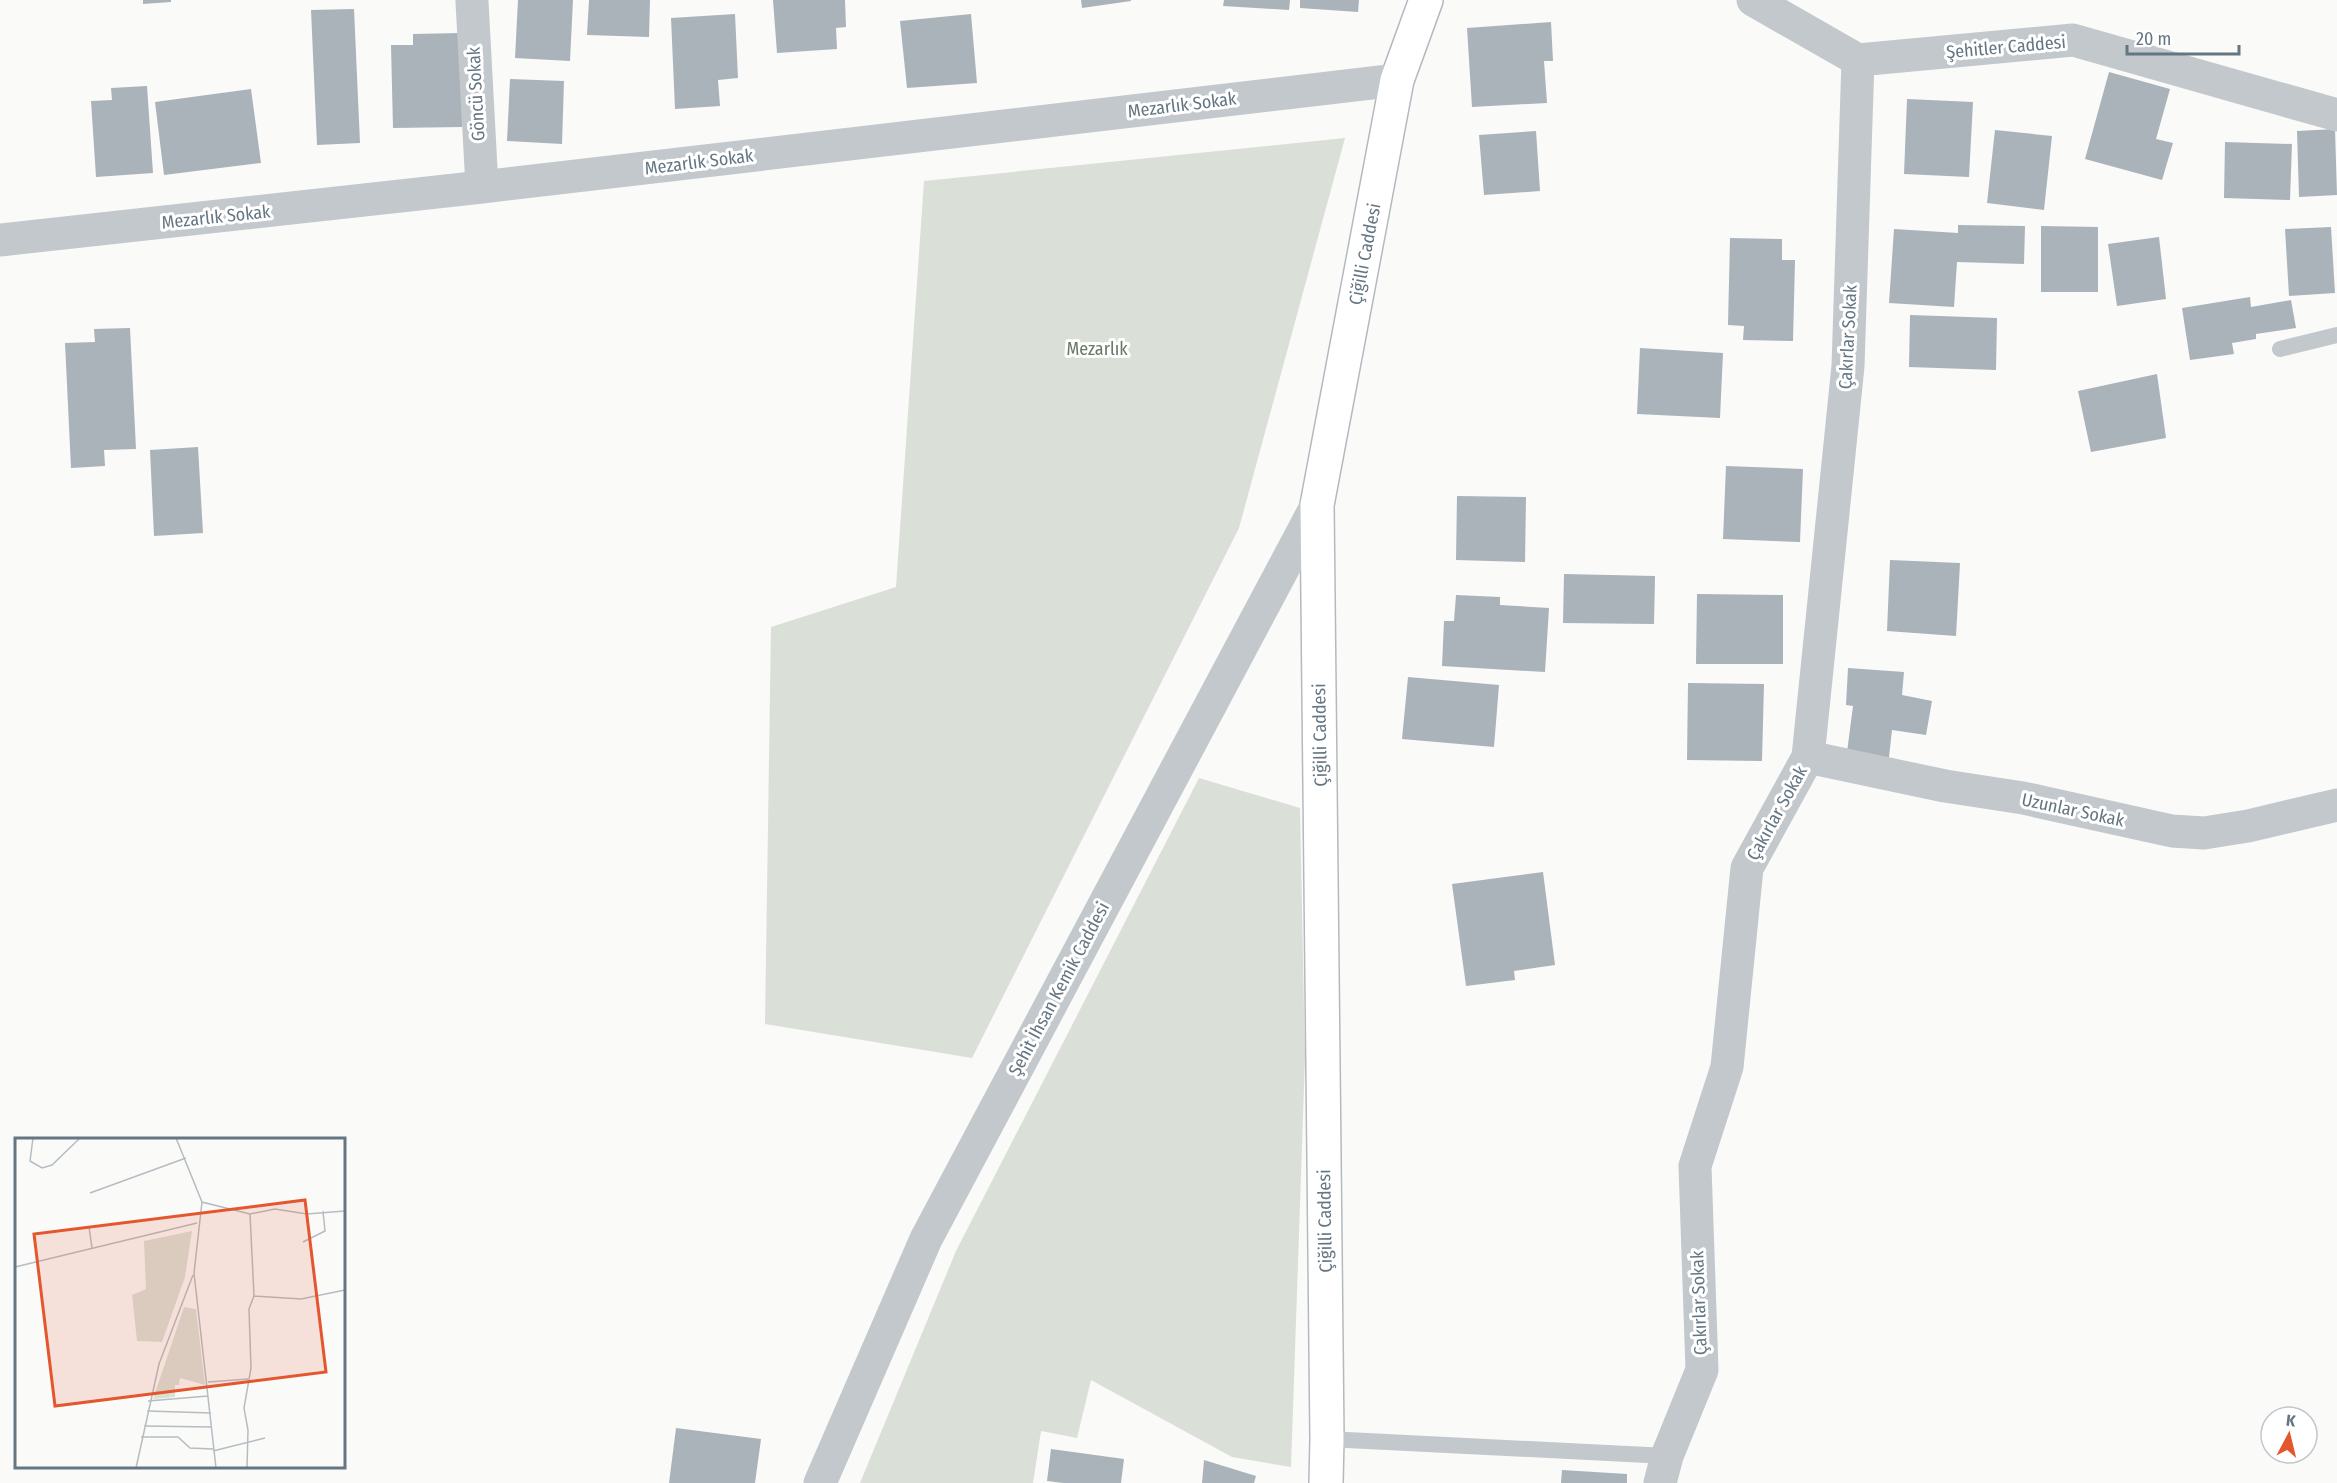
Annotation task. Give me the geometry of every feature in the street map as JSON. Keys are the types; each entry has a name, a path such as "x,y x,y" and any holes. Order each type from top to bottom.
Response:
{"main road":[{"name":"Çiğilli Caddesi","path":"1326,1483 1317,505 1397,80 1426,0"}],"street":[{"path":"1753,0 1858,60"},
{"name":"Göncü Sokak","path":"472,2 482,187"},
{"name":"Şehitler Caddesi","path":"1858,60 2073,40 2337,115"},
{"name":"Çakırlar Sokak","path":"1663,1470 1702,1370 1695,1166 1727,1067 1747,868 1808,757 1848,366 1858,60"},
{"name":"Mezarlık Sokak","path":"0,240 482,187 1397,80"},
{"name":"Şehit İhsan Kemik Caddesi","path":"820,1483 926,1239 1317,505"},
{"name":"Uzunlar Sokak","path":"1808,757 1945,786 2023,798 2172,831 2204,833 2248,826 2337,805"}],"lane":[{"path":"2280,349 2337,335"},
{"path":"1327,1439 1663,1470"}],"green space":[{"name":"Mezarlık","path":"1345,138 1239,528 972,1058 765,1024 771,627 896,587 924,181"},
{"path":"1199,778 1300,808 1305,1058 1291,1467 1232,1457 1091,1380 1077,1438 1041,1431 1033,1483 860,1483 956,1251"}],"building":[{"path":"143,0 171,0 171,2 143,4"},
{"path":"518,0 573,0 570,61 515,58"},
{"path":"589,0 650,0 649,37 587,35"},
{"path":"773,0 845,0 846,27 836,28 837,49 777,53"},
{"path":"1081,0 1131,0 1131,1 1082,8"},
{"path":"1224,0 1290,0 1289,10 1223,6"},
{"path":"1300,0 1359,0 1358,12 1300,8"},
{"path":"354,9 360,143 317,145 311,10"},
{"path":"735,14 738,78 718,80 720,106 675,109 671,18"},
{"path":"971,14 977,83 907,88 900,21"},
{"path":"1551,22 1553,61 1544,61 1547,103 1472,107 1467,28"},
{"path":"461,33 462,127 393,128 391,45 413,45 413,34"},
{"path":"2109,72 2170,89 2156,139 2173,143 2162,180 2085,159"},
{"path":"510,79 564,81 562,144 507,141"},
{"path":"147,86 153,173 96,177 91,101 112,100 111,88"},
{"path":"251,89 261,163 164,175 155,102"},
{"path":"1907,99 1973,102 1969,177 1904,174"},
{"path":"2335,129 2337,195 2299,197 2297,131"},
{"path":"1995,130 2052,136 2044,210 1987,203"},
{"path":"1536,131 1540,191 1484,195 1479,135"},
{"path":"2225,142 2292,144 2290,200 2224,198"},
{"path":"1958,225 2025,226 2024,264 1957,262 1954,307 1889,303 1894,229 1958,233"},
{"path":"2041,226 2098,227 2098,292 2041,292"},
{"path":"2331,227 2335,293 2289,296 2285,229"},
{"path":"2159,237 2166,299 2117,306 2108,244"},
{"path":"1730,238 1782,239 1782,260 1795,260 1793,341 1743,340 1744,326 1728,325"},
{"path":"2250,297 2251,307 2291,300 2296,328 2256,334 2256,339 2232,343 2234,354 2190,360 2182,308"},
{"path":"1910,315 1997,318 1996,370 1909,367"},
{"path":"130,328 136,449 104,450 105,466 71,468 65,343 95,342 94,329"},
{"path":"1640,348 1723,353 1720,418 1637,414"},
{"path":"2157,374 2166,438 2091,452 2078,391"},
{"path":"198,447 203,533 154,536 150,450"},
{"path":"1726,466 1803,469 1800,542 1723,539"},
{"path":"1457,496 1526,497 1525,562 1456,560"},
{"path":"1890,560 1960,563 1956,636 1887,631"},
{"path":"1564,574 1655,576 1654,624 1563,623"},
{"path":"1697,594 1783,595 1783,664 1696,664"},
{"path":"1456,595 1500,597 1500,605 1549,608 1545,672 1442,666 1444,621 1454,621"},
{"path":"1848,668 1904,672 1902,695 1932,701 1926,735 1892,730 1888,766 1846,760 1853,706 1846,705"},
{"path":"1408,677 1499,685 1494,747 1402,739"},
{"path":"1688,683 1764,684 1762,761 1687,760"},
{"path":"1543,872 1555,965 1514,971 1515,980 1466,986 1452,884"},
{"path":"676,1428 761,1439 755,1483 669,1483"},
{"path":"1051,1449 1124,1459 1121,1483 1047,1481"},
{"path":"1204,1460 1256,1476 1254,1483 1202,1483"},
{"path":"1562,1470 1627,1474 1627,1483 1561,1483"}]}
